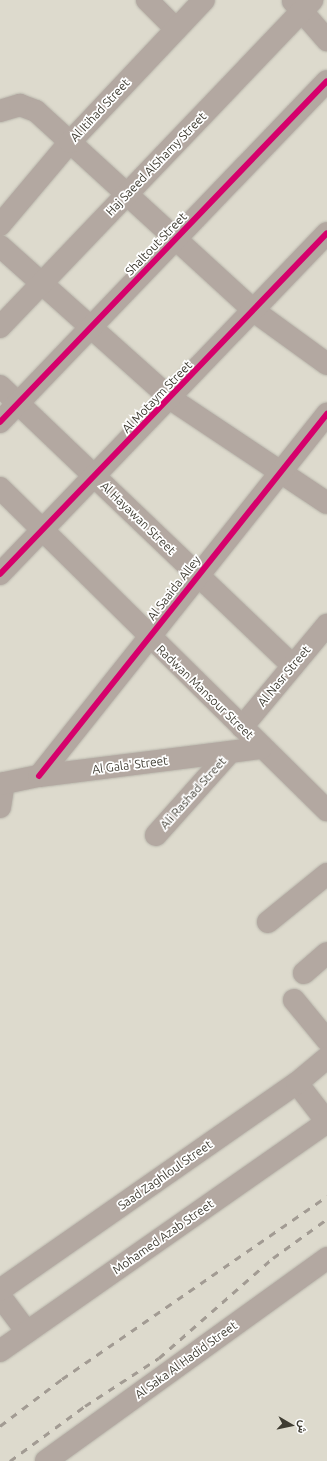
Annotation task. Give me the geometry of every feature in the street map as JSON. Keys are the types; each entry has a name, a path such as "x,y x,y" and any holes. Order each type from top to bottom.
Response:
{"street":[{"path":"146,0 176,29"},
{"name":"Al Itihad Street","path":"0,225 70,142 204,0"},
{"path":"302,4 327,40"},
{"name":"Haj Saeed AlShamy Street","path":"0,328 127,194 302,4"},
{"name":"Shaltout Street","path":"0,422 327,81"},
{"path":"0,110 20,105 31,107 254,312 327,364"},
{"name":"Al Motaym Street","path":"0,574 171,399 327,233"},
{"path":"0,246 90,329 171,399 327,503"},
{"name":"Al Hayawan Street","path":"0,386 293,666"},
{"name":"Al Saaida Alley","path":"39,776 197,575 327,414"},
{"name":"Radwan Mansour Street","path":"0,488 149,637 242,727 261,748 327,810"},
{"name":"Al Nasr Street","path":"242,727 327,625"},
{"name":"Al Gala' Street","path":"2,783 39,776 261,748"},
{"name":"Ali Rashad Street","path":"156,835 230,752"},
{"path":"0,807 2,783"},
{"path":"268,922 327,874"},
{"path":"304,973 327,953"},
{"path":"294,1000 327,1040"},
{"name":"Saad Zaghloul Street","path":"0,1290 297,1083 327,1058"},
{"path":"297,1083 327,1122"},
{"name":"Mohamed Azab Street","path":"0,1351 327,1122"},
{"name":"Al Saka Al Hadid Street","path":"46,1461 327,1258"},
{"path":"0,1296 27,1332"}],"railway":[{"path":"0,1426 62,1379 327,1196"},
{"path":"10,1461 85,1406 159,1358 273,1258 327,1219"}],"cycle path":[{"path":"0,422 327,81"},
{"path":"0,574 327,233"},
{"path":"39,776 327,414"}]}
